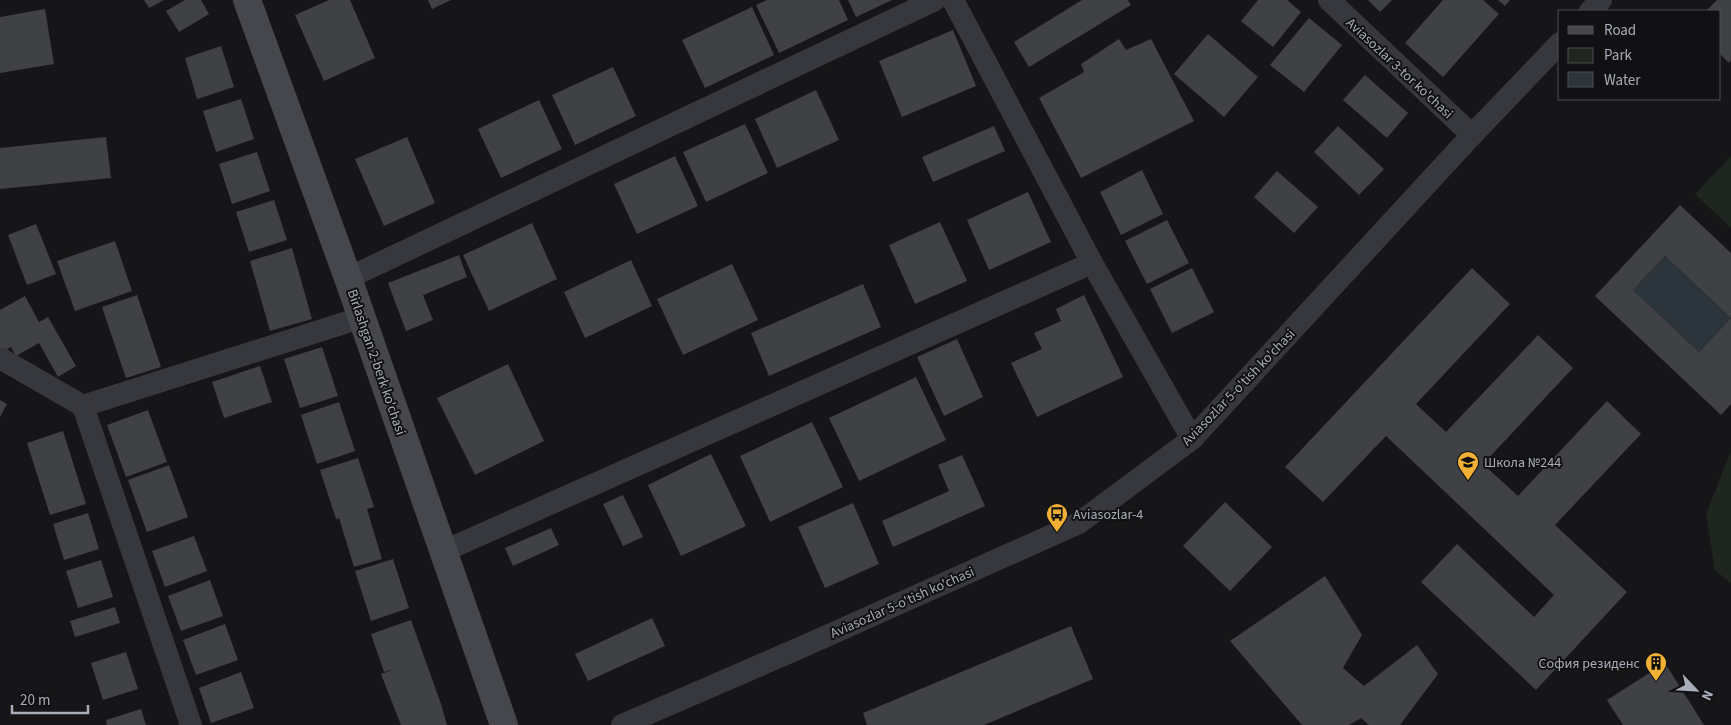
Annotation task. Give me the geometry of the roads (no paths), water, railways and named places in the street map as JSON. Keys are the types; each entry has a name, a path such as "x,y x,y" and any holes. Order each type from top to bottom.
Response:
{"street":[{"name":"Birlashgan 2-berk ko'chasi","path":"247,0 348,278 360,318 504,725"},
{"path":"348,278 935,0"},
{"path":"953,0 1092,263 1192,439"},
{"name":"Aviasozlar 3-tor ko'chasi","path":"1329,0 1472,135"},
{"path":"1591,10 1601,0"},
{"name":"Aviasozlar 5-o'tish ko'chasi","path":"622,725 1079,523 1192,439 1472,135 1558,45"},
{"path":"444,551 1092,263"},
{"path":"84,406 360,318"},
{"path":"0,358 84,406 191,725"}],"water":[{"path":"1665,256 1731,318 1699,352 1633,290"}],"place":[{"name":"Школа №244","path":"1468,481"},
{"name":"Aviasozlar-4","path":"1057,533"},
{"name":"София резиденс","path":"1656,682"}]}
